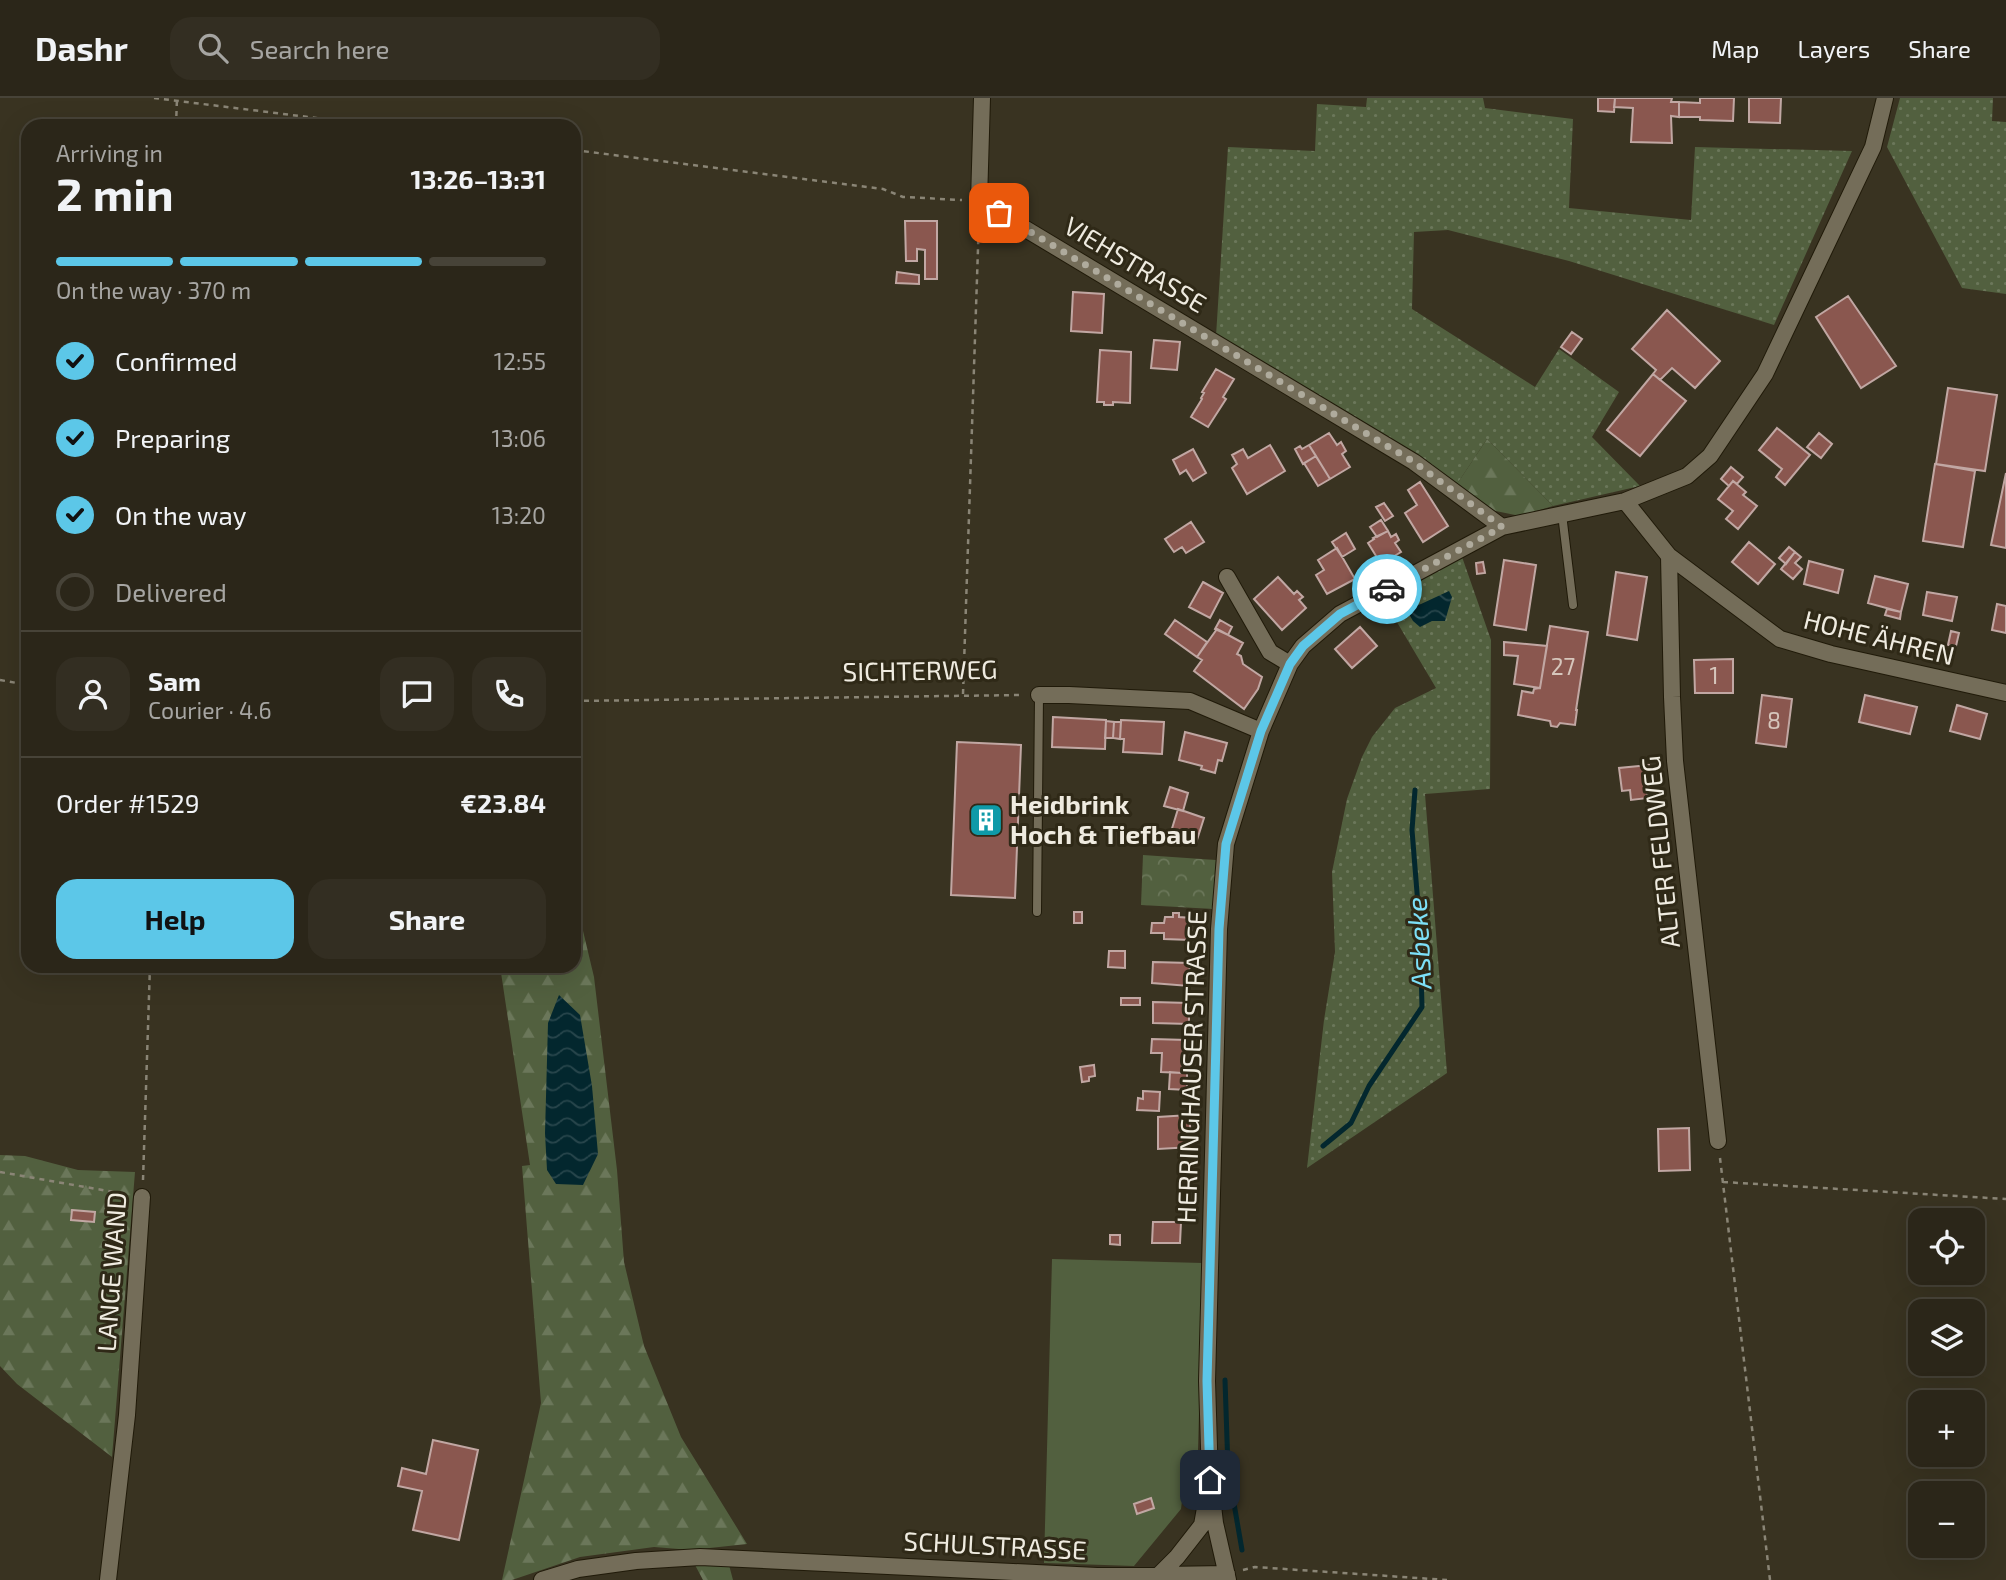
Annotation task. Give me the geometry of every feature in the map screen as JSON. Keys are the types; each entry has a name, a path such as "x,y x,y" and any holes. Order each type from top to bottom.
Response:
{"street":[{"path":"979,201 982,98"},
{"name":"HERRINGHAUSER STRASSE","path":"1227,1577 1215,1523 1210,1480 1207,1381 1219,929 1226,844 1261,731 1290,664 1303,646 1340,614 1502,527 1625,501 1687,476 1710,456 1765,374 1872,147 1885,98"},
{"name":"VIEHSTRASSE","path":"979,201 1414,462 1502,527"},
{"name":"HOHE ÄHREN","path":"1625,501 1670,556 1780,639 1831,654 2006,693"},
{"name":"ALTER FELDWEG","path":"1670,556 1675,761 1718,1141"},
{"path":"1227,577 1270,652 1290,664"},
{"path":"1039,695 1190,701 1261,731"},
{"name":"LANGE WAND","path":"108,1580 127,1415 142,1197"},
{"name":"HERRINGHAUSER STRASSE","path":"1160,1574 1202,1525 1210,1480"},
{"name":"SCHULSTRASSE","path":"542,1580 578,1569 636,1561 700,1558 1078,1578 1160,1574 1227,1577"}],"lane":[{"path":"1562,514 1573,605"},
{"path":"1037,912 1039,695"}],"path":[{"path":"154,98 328,119"},
{"path":"176,99 176,119"},
{"path":"581,151 883,189 904,197 979,201 963,694"},
{"path":"0,680 21,684"},
{"name":"SICHTERWEG","path":"581,701 1039,695"},
{"name":"LANGE WAND","path":"142,1197 150,973"},
{"path":"1718,1141 1770,1580"},
{"path":"0,1172 142,1197"},
{"path":"1723,1182 2006,1199"},
{"path":"1227,1577 1255,1567 1447,1580"}],"green space":[{"path":"1367,98 1483,98 1485,108 1573,119 1569,208 1691,220 1695,147 1852,151 1774,325 1569,261 1448,230 1414,232 1412,309 1535,387 1559,349 1619,392 1592,437 1640,486 1553,506 1487,439 1457,484 1387,436 1216,336 1228,147 1315,151 1317,104 1366,107"},
{"path":"1900,98 1993,98 1992,121 2006,122 2006,294 1962,288 1887,147"},
{"path":"1487,439 1553,506 1520,516 1486,509 1457,484"},
{"path":"1461,554 1491,640 1490,789 1425,794 1447,1073 1307,1168 1324,1020 1335,952 1332,872 1347,799 1372,737 1395,708 1436,688 1385,602"},
{"path":"1143,855 1216,860 1214,909 1141,905"},
{"path":"581,922 594,977 617,1170 624,1262 644,1346 681,1437 747,1544 691,1550 654,1547 580,1557 512,1580 502,1580 541,1403 522,1166 530,1165 501,973 581,973"},
{"path":"0,1155 25,1156 78,1170 135,1172 112,1457 17,1384 0,1366"},
{"path":"1052,1259 1203,1263 1198,1451 1187,1461 1181,1509 1134,1566 1044,1563"},
{"path":"695,1565 729,1565 733,1580 703,1580"}],"water":[{"path":"1449,591 1452,597 1445,621 1432,621 1420,627 1413,621 1406,609"},
{"path":"559,995 580,1015 592,1086 598,1154 583,1185 556,1184 547,1170 545,1133 548,1023"}],"building":[{"path":"1598,98 1615,98 1614,112 1598,111"},
{"path":"1615,98 1672,98 1671,102 1679,102 1679,117 1671,116 1672,143 1631,142 1633,108 1614,107"},
{"path":"1700,98 1734,98 1733,121 1679,117 1679,102 1700,103"},
{"path":"1749,98 1781,98 1780,123 1749,122"},
{"path":"905,221 937,221 937,279 925,279 925,250 917,249 917,261 906,261"},
{"path":"897,272 919,275 919,284 896,283"},
{"path":"1073,292 1104,294 1102,333 1071,331"},
{"path":"1848,296 1896,366 1861,388 1816,317"},
{"path":"1667,310 1720,361 1695,388 1672,368 1660,380 1653,374 1656,370 1632,349"},
{"path":"1572,332 1582,339 1571,354 1561,347"},
{"path":"1154,340 1180,342 1177,370 1151,368"},
{"path":"1100,350 1131,352 1130,403 1113,402 1113,405 1104,405 1104,402 1097,402"},
{"path":"1216,369 1234,379 1223,397 1226,399 1208,427 1191,417"},
{"path":"1653,374 1686,401 1640,456 1607,430"},
{"path":"1948,388 1997,395 1985,471 1936,464"},
{"path":"1777,428 1810,455 1785,485 1776,477 1782,469 1759,450"},
{"path":"1329,433 1337,445 1341,442 1346,451 1342,454 1350,467 1330,479 1309,445"},
{"path":"1819,433 1832,444 1821,458 1807,447"},
{"path":"1270,445 1285,471 1247,494 1232,468 1237,464 1232,455 1243,449 1248,458"},
{"path":"1309,445 1316,456 1303,464 1295,449"},
{"path":"1193,449 1206,473 1193,481 1186,470 1180,474 1173,460"},
{"path":"1316,456 1330,479 1318,486 1304,463"},
{"path":"1935,464 1975,471 1963,547 1923,541"},
{"path":"1731,467 1743,477 1737,484 1733,481 1729,486 1721,479"},
{"path":"2006,473 2006,548 1991,545"},
{"path":"1733,481 1746,492 1743,495 1757,506 1738,529 1726,519 1733,511 1718,499"},
{"path":"1420,482 1448,526 1423,542 1405,513 1417,505 1408,490"},
{"path":"1384,503 1393,516 1385,521 1376,507"},
{"path":"1381,520 1388,531 1377,537 1370,527"},
{"path":"1191,522 1204,542 1186,553 1182,547 1174,552 1165,539"},
{"path":"1388,531 1391,537 1396,534 1399,540 1395,543 1401,552 1381,564 1368,543"},
{"path":"1346,533 1355,549 1342,557 1332,542"},
{"path":"1749,542 1775,564 1758,584 1732,562"},
{"path":"1789,547 1795,552 1786,564 1779,558"},
{"path":"1337,548 1355,579 1327,594 1316,575 1324,570 1318,560"},
{"path":"1795,552 1801,557 1795,563 1802,569 1793,579 1781,569"},
{"path":"1504,560 1536,565 1526,630 1494,625"},
{"path":"1809,561 1843,570 1838,593 1804,584"},
{"path":"1483,562 1485,573 1477,574 1476,563"},
{"path":"1616,572 1647,577 1637,640 1607,635"},
{"path":"1875,576 1908,584 1901,612 1868,603"},
{"path":"1278,577 1294,594 1297,591 1303,597 1299,600 1306,608 1282,630 1254,599"},
{"path":"1203,582 1223,593 1210,618 1189,607"},
{"path":"1927,592 1957,597 1952,621 1923,615"},
{"path":"1997,604 2006,606 2006,633 1992,630"},
{"path":"1887,609 1901,612 1900,619 1885,615"},
{"path":"1175,620 1207,642 1197,657 1165,634"},
{"path":"1220,620 1232,627 1228,635 1215,629"},
{"path":"1550,626 1588,632 1575,725 1560,723 1557,727 1551,726 1550,721 1518,715 1522,691 1533,693 1534,689 1540,688"},
{"path":"1360,627 1377,646 1352,668 1335,649"},
{"path":"1217,629 1243,643 1237,654 1241,656 1243,664 1262,677 1258,689 1244,709 1194,671 1202,660 1197,657"},
{"path":"1951,631 1959,633 1956,646 1948,645"},
{"path":"1504,642 1547,646 1540,688 1514,684 1518,656 1504,655"},
{"path":"1733,659 1733,693 1695,693 1694,660"},
{"path":"1762,695 1792,699 1786,747 1756,743"},
{"path":"1865,695 1917,707 1910,734 1859,722"},
{"path":"1957,705 1987,714 1980,739 1950,731"},
{"path":"1053,717 1106,720 1105,749 1052,747"},
{"path":"1121,720 1164,722 1162,754 1123,752 1124,739 1120,739"},
{"path":"1106,721 1114,722 1113,738 1105,738"},
{"path":"1114,722 1121,722 1120,739 1113,738"},
{"path":"1185,732 1227,743 1215,773 1201,769 1202,766 1179,760"},
{"name":"Heidbrink Hoch & Tiefbau","path":"957,742 1021,745 1015,898 951,895"},
{"path":"1649,765 1652,787 1646,788 1648,798 1631,800 1630,790 1622,791 1619,768"},
{"path":"1170,787 1188,793 1183,811 1164,806"},
{"path":"1178,809 1204,818 1196,843 1185,840 1182,843 1170,835"},
{"path":"1074,912 1082,912 1082,923 1074,923"},
{"path":"1173,913 1179,913 1179,917 1192,918 1191,940 1164,939 1164,933 1151,933 1152,923 1164,923 1165,917 1173,917"},
{"path":"1109,951 1125,951 1125,968 1108,967"},
{"path":"1153,962 1190,963 1189,986 1152,983"},
{"path":"1121,998 1140,998 1140,1005 1121,1005"},
{"path":"1153,1002 1189,1003 1189,1024 1153,1023"},
{"path":"1152,1039 1187,1040 1187,1056 1183,1056 1182,1073 1161,1072 1162,1053 1151,1053"},
{"path":"1094,1065 1095,1076 1082,1082 1080,1067"},
{"path":"1183,1069 1187,1069 1187,1090 1169,1089 1170,1072 1182,1073"},
{"path":"1143,1091 1160,1092 1159,1111 1137,1110 1138,1098 1143,1099"},
{"path":"1189,1115 1192,1147 1158,1149 1158,1117"},
{"path":"1689,1128 1690,1170 1659,1171 1658,1129"},
{"path":"72,1210 95,1212 94,1222 71,1220"},
{"path":"1153,1222 1181,1222 1180,1243 1152,1243"},
{"path":"1110,1235 1120,1235 1120,1245 1110,1244"},
{"path":"433,1440 478,1450 459,1540 413,1530 422,1491 398,1486 402,1468 426,1474"},
{"path":"1151,1498 1154,1508 1137,1514 1134,1504"}],"waterway":[{"name":"Asbeke","path":"1323,1146 1351,1123 1369,1086 1422,1007 1420,930 1412,830 1415,790"},
{"name":"Asbeke","path":"1225,1380 1228,1469 1242,1550"}],"way so far":[{"path":"999,213 1414,462 1502,527 1387,589"}],"place":[{"name":"Heidbrink Hoch & Tiefbau","path":"986,820"}],"route":[{"path":"1210,1480 1207,1381 1219,929 1226,844 1261,731 1290,664 1303,646 1340,614 1387,589"}]}
